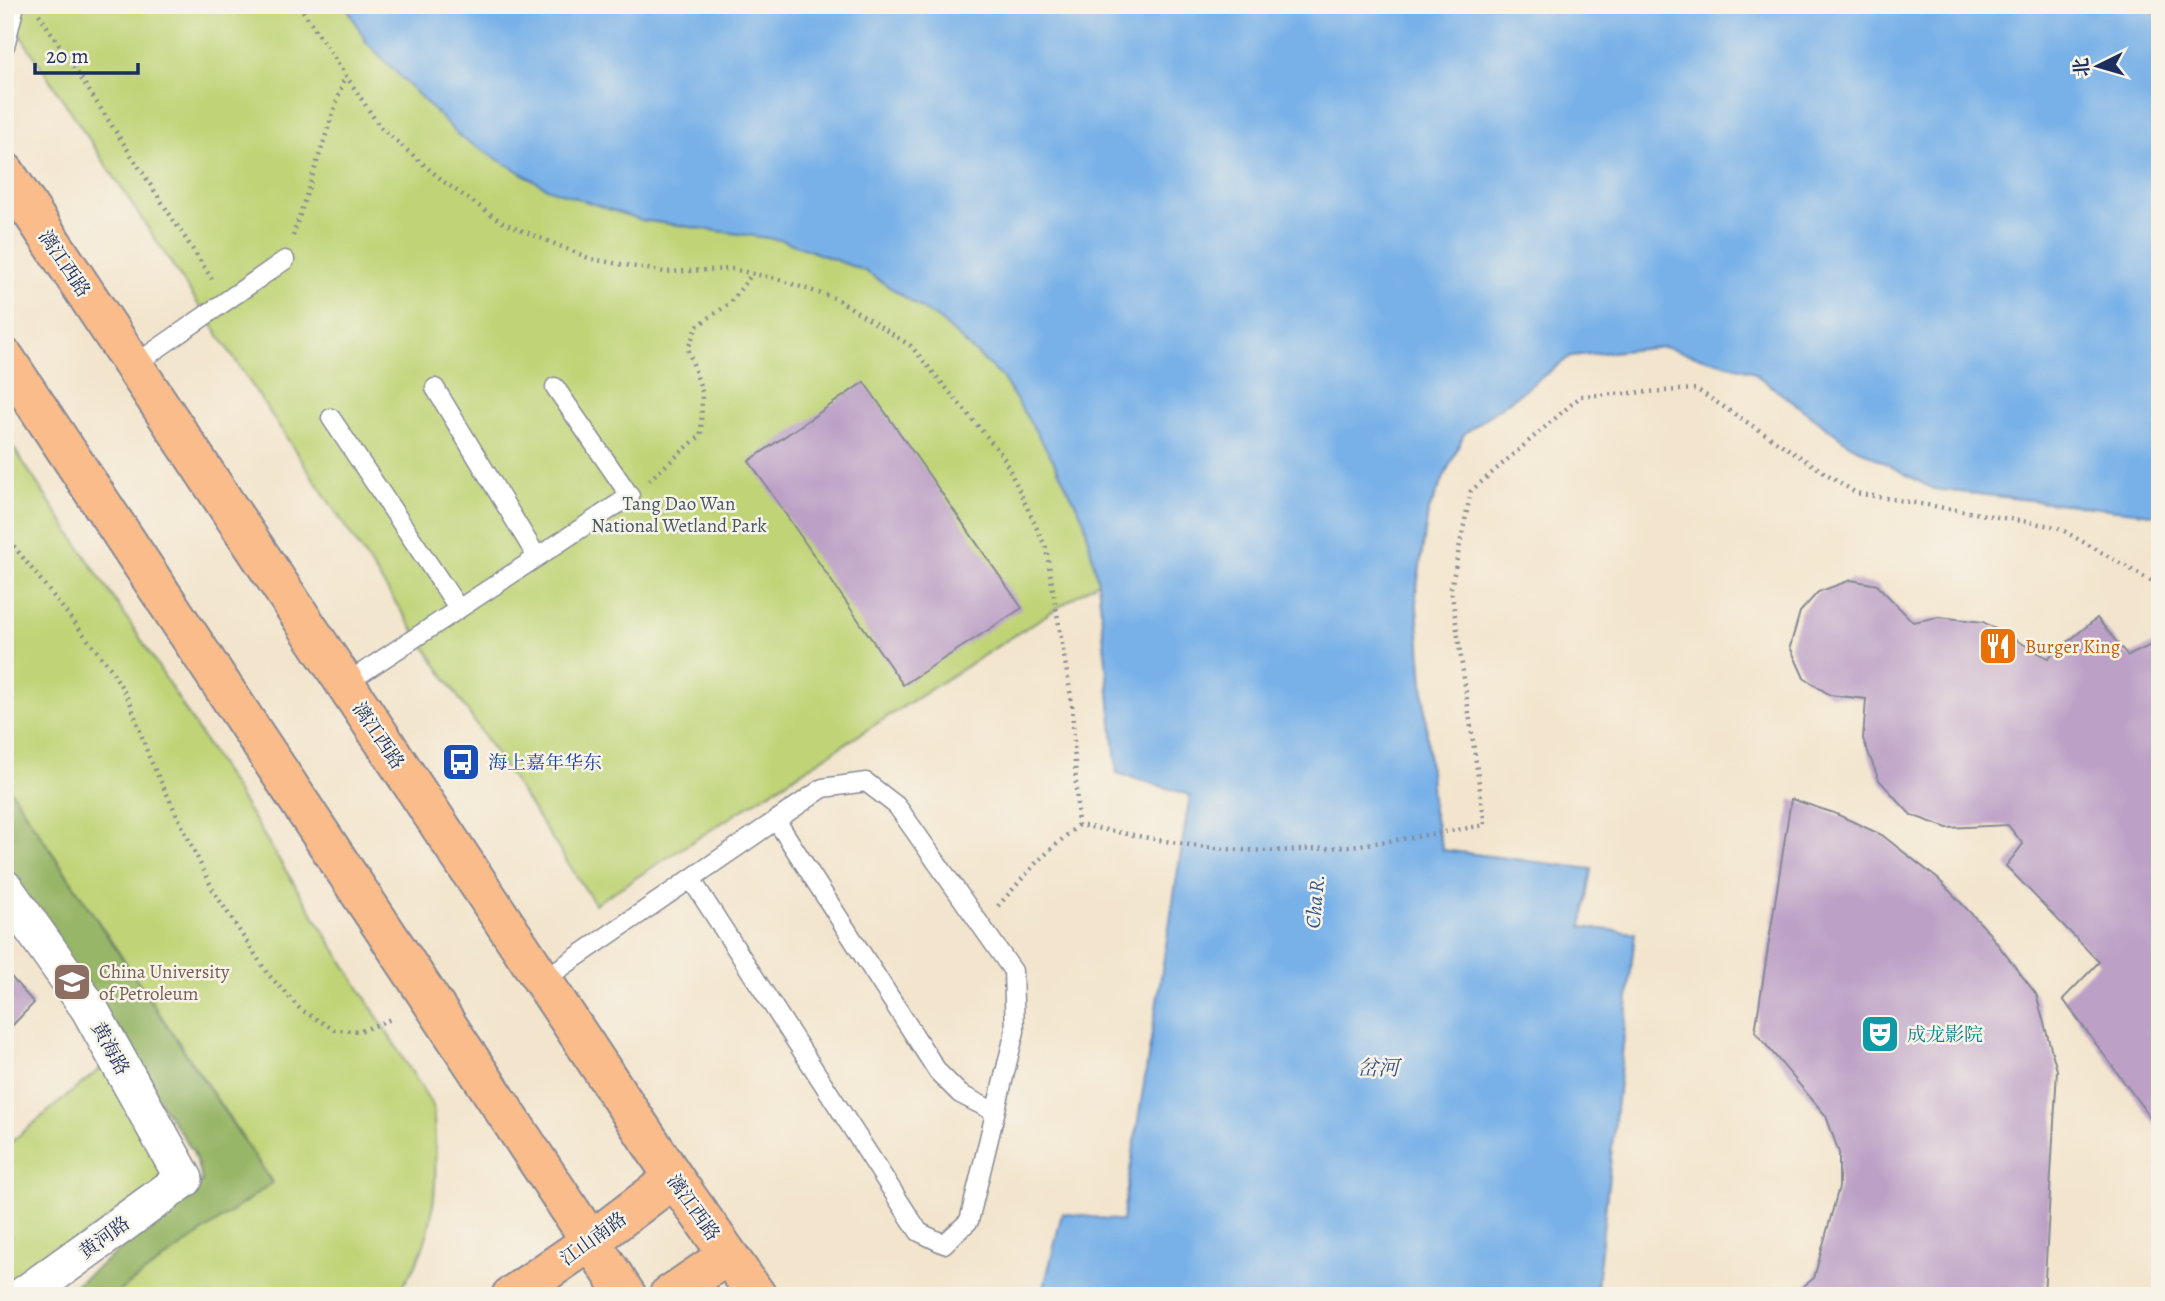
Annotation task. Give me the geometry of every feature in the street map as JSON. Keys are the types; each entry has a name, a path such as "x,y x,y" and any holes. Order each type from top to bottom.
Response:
{"main road":[{"name":"漓江西路","path":"5,172 674,1178 757,1296"},
{"path":"5,358 627,1296"},
{"name":"江山南路","path":"511,1296 591,1241 674,1178"},
{"path":"668,1296 728,1255"}],"street":[{"name":"黄海路","path":"5,889 89,1008 184,1179"},
{"name":"黄河路","path":"23,1296 184,1179"}],"lane":[{"path":"5,46 15,5"},
{"path":"134,365 285,260"},
{"path":"345,684 630,496 555,387"},
{"path":"435,388 537,557"},
{"path":"331,418 459,609"},
{"path":"543,981 823,788 866,782 897,806 1013,971 1015,1031 969,1222 944,1244 919,1232 691,879"},
{"path":"776,820 938,1072 960,1094 995,1112"}],"path":[{"path":"33,5 226,300"},
{"path":"299,5 380,127 444,182 502,222 591,259 665,272 732,269 837,299 911,346 1003,456 1046,548 1072,703 1078,825"},
{"path":"285,260 345,76"},
{"path":"630,496 701,435 702,392 688,349 698,326 729,304 752,274"},
{"path":"1078,825 1226,849 1300,849 1383,844 1485,825 1451,588 1471,491 1581,396 1696,389 1856,493 2057,527 2160,586"},
{"path":"5,535 111,669 130,702 149,757 214,890 267,973 302,1010 335,1030 361,1031 391,1019"},
{"path":"981,925 1037,862 1078,825"}],"green space":[{"name":"Tang Dao Wan National Wetland Park","path":"5,5 346,5 367,43 641,220 782,240 865,271 941,321 1002,377 1052,458 1084,520 1098,582 595,904 5,12"},
{"path":"5,435 144,644 433,1106 436,1156 433,1206 421,1254 394,1296 112,1296 272,1182 5,782"},
{"path":"5,782 272,1183 112,1296 61,1296 193,1193 202,1180 193,1151 5,876"},
{"path":"106,1064 170,1176 8,1287 5,1147"}],"water":[{"path":"346,5 2160,5 2160,515 1933,489 1849,444 1751,371 1663,347 1571,356 1464,434 1428,512 1416,594 1433,811 1443,850 1592,869 1582,927 1635,933 1596,1296 1042,1296 1062,1213 1122,1221 1190,795 1117,773 1098,582 1084,520 1052,458 1002,377 941,321 865,271 782,240 641,220 549,189 461,138 367,43"}],"building":[{"path":"864,382 1022,608 903,685 749,461"},
{"path":"1851,580 1877,585 1913,622 1939,617 1983,622 2048,658 2097,618 2128,656 2153,644 2160,652 2160,1131 2063,999 2099,962 2006,866 2023,844 2008,825 1947,828 1911,815 1879,780 1863,739 1866,699 1830,695 1804,678 1790,647 1800,612 1818,592"},
{"path":"1791,799 1834,813 1882,835 1938,879 1985,928 2036,994 2057,1070 2044,1296 1791,1296 1814,1278 1839,1187 1839,1153 1826,1116 1755,1032"},
{"path":"5,970 34,1003 5,1033"}],"place":[{"name":"Burger King","path":"1998,646"},
{"name":"海上嘉年华东","path":"461,762"},
{"name":"China University of Petroleum","path":"72,982"},
{"name":"成龙影院","path":"1880,1034"}],"water label":[{"name":"Cha R.","path":"1315,901"},
{"name":"岔河","path":"1378,1068"}]}
